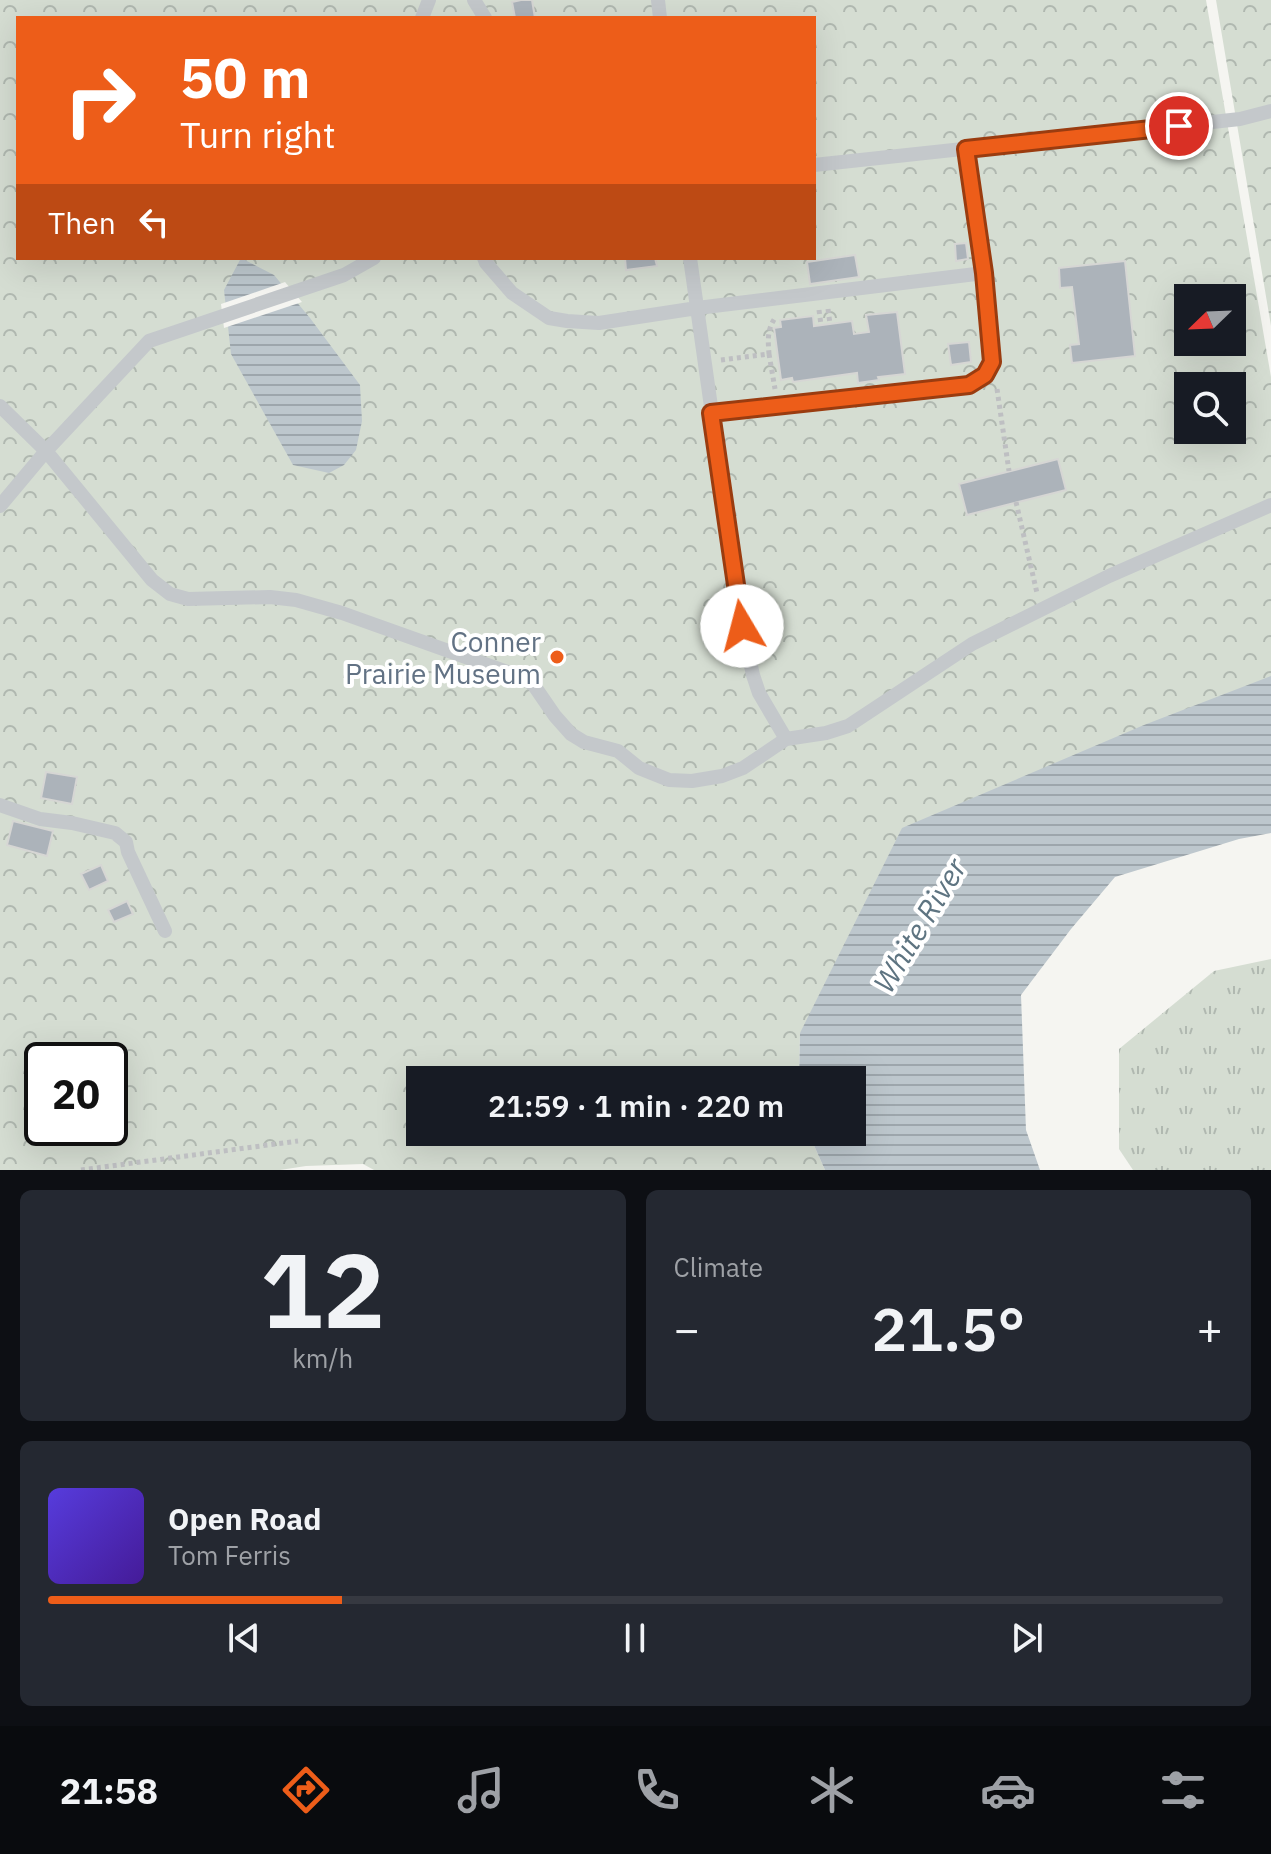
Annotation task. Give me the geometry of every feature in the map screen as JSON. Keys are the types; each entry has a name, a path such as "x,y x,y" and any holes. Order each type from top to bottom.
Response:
{"lane":[{"path":"816,165 1240,119 1271,111"},
{"path":"711,413 969,385 985,375 992,362 984,273 966,149"},
{"path":"0,506 46,451 149,341 344,275 370,260"},
{"path":"485,260 512,293 549,318 599,323 984,273"},
{"path":"690,260 742,626 759,693 786,739"},
{"path":"0,406 46,451 152,580 170,594 188,599 270,597 296,600 342,613 516,675 533,684 571,734 584,742 618,751 639,768 669,780 692,781 722,776 743,768 786,739 848,726 972,644 1109,576 1271,505"},
{"path":"0,805 40,819 115,833 126,842 165,931"}],"path":[{"path":"809,306 830,303"},
{"path":"777,316 769,327 768,337 772,379 779,406"},
{"path":"704,361 769,354"},
{"path":"992,362 1009,471"},
{"path":"1016,502 1041,610"},
{"path":"81,1170 298,1141"}],"green space":[{"name":"Conner Prairie Museum","path":"0,0 1206,0 1271,377 1271,687 800,1033 799,1066 406,1066 406,1146 814,1146 825,1170 374,1170 363,1164 280,1170 0,1170"},
{"path":"1216,0 1271,0 1271,326"},
{"path":"1271,959 1271,1170 1133,1170 1119,1149 1119,1049 1214,971"}],"water":[{"path":"240,260 274,275 360,385 362,421 356,450 344,465 329,473 293,465 231,354 224,290"},
{"name":"White River","path":"1271,676 1271,833 1239,839 1115,877 1021,995 1026,1130 1040,1170 825,1170 814,1146 866,1146 866,1066 799,1066 800,1033 902,828 1144,725"}],"pier":[{"path":"285,282 302,302 224,328 221,304"}],"building":[{"path":"532,0 535,16 515,16 512,2"},
{"path":"966,243 968,259 956,261 955,244"},
{"path":"855,255 859,277 810,284 807,262"},
{"path":"625,260 656,260 657,266 626,270"},
{"path":"1125,261 1135,356 1072,363 1070,345 1079,344 1072,287 1060,288 1059,268"},
{"path":"897,312 905,374 858,383 857,373 793,382 792,378 781,380 774,328 781,327 780,320 813,316 814,326 852,321 854,334 869,332 866,315"},
{"path":"969,342 971,362 951,365 948,344"},
{"path":"1058,459 1066,490 967,515 959,484"},
{"path":"46,772 77,777 72,804 41,798"},
{"path":"13,821 53,831 47,856 7,845"},
{"path":"101,865 108,881 89,890 81,874"},
{"path":"127,901 133,914 114,922 108,910"}],"place":[{"name":"Conner Prairie Museum","path":"557,657"}],"route":[{"path":"742,626 711,413 969,385 985,375 992,362 984,273 966,149 1179,126"}]}
